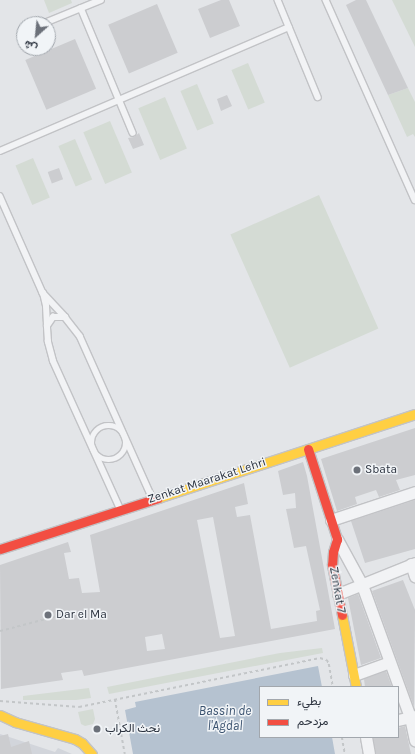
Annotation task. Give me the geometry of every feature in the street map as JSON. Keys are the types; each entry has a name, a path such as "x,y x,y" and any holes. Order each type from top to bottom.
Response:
{"street":[{"name":"Zenkat Maarakat Lehri","path":"0,549 415,414"},
{"name":"Zenkat 7","path":"308,449 337,539 332,564 356,686"},
{"path":"331,520 415,492"},
{"path":"337,539 362,585 389,662 413,716 415,740"},
{"path":"338,594 413,563 415,576"},
{"path":"354,675 389,662"},
{"path":"0,715 15,722 75,739 82,743 92,754"},
{"path":"399,720 413,716"},
{"path":"366,738 369,754"}],"lane":[{"path":"56,18 101,0"},
{"path":"278,0 318,97"},
{"path":"326,0 415,200"},
{"path":"81,8 133,133"},
{"path":"0,151 289,26"},
{"path":"0,196 43,293 46,306 48,342 53,361 120,509"},
{"path":"43,293 68,320 80,336 153,499"},
{"path":"47,326 50,319 57,316 61,316 68,320"},
{"path":"111,426 116,428 124,436 126,441 124,451 116,459 111,460 100,458 93,450 92,438 99,429 111,426"}],"path":[{"path":"0,631 61,615"},
{"path":"0,701 79,707 320,658 327,660 329,664 333,686"},
{"path":"115,699 125,754"},
{"path":"342,738 346,754"}],"shaded area":[{"path":"44,0 71,0 72,3 49,13"},
{"path":"392,0 415,0 415,47"},
{"path":"248,63 265,103 248,110 231,70"},
{"path":"197,84 214,124 197,131 180,91"},
{"path":"408,88 415,102 415,137 413,134 407,137 388,95"},
{"path":"165,97 187,149 160,160 138,108"},
{"path":"110,121 132,173 105,184 83,132"},
{"path":"75,139 92,180 76,187 58,146"},
{"path":"33,158 50,198 32,205 16,165"},
{"path":"319,195 378,328 290,368 230,234"},
{"path":"322,648 323,653 109,694 107,687 280,653"},
{"path":"89,688 91,698 76,700 23,700 23,696"},
{"path":"93,709 95,719 93,724 85,726 81,724 78,712"},
{"path":"0,734 55,752 58,748 72,754 0,754"}],"water":[{"name":"Bassin de l'Agdal","path":"318,666 322,686 259,686 259,738 332,738 335,754 133,754 125,710 136,707 135,702"}],"building":[{"path":"221,0 229,0 240,26 210,38 198,9"},
{"path":"356,0 366,0 408,88 388,95 346,5"},
{"path":"157,4 178,53 129,73 108,25"},
{"path":"75,39 96,89 46,110 25,60 35,56 56,56 56,47"},
{"path":"227,95 232,106 221,111 217,99"},
{"path":"139,133 144,145 133,149 128,138 134,137"},
{"path":"59,168 63,179 52,183 48,172"},
{"name":"Sbata","path":"415,428 415,475 396,480 400,490 379,497 376,490 355,497 357,504 337,511 321,459"},
{"path":"303,462 307,476 335,629 84,676 82,670 61,673 63,680 1,689 0,565 68,542 71,552 64,553 69,579 79,578 82,593 100,592 90,535 244,483 248,504 235,507 237,517 250,515 271,629 317,621 316,611 320,610 306,546 294,548 286,509 296,508 295,493 283,495 278,471","holes":["213,517 235,636 220,638 197,520","162,634 165,649 147,651 145,637"]},
{"name":"Sbata","path":"415,500 415,549 365,563 351,521"},
{"path":"403,580 415,610 414,707 372,591"},
{"path":"358,594 381,658 361,665 348,598"},
{"path":"386,671 392,686 365,686 364,679"},
{"path":"405,726 411,754 376,754 373,738 399,738 399,728"},
{"path":"8,734 11,747 29,741 32,754 0,754 0,736"}],"traffic: slow":[{"path":"158,498 415,414"},
{"path":"342,615 356,686"},
{"path":"0,715 15,722 75,739 82,743 92,754"}],"traffic: jam":[{"path":"308,449 337,539 333,552 332,565 342,615"},
{"path":"0,549 158,498"}],"place":[{"name":"Sbata","path":"357,470"},
{"name":"Dar el Ma","path":"48,615"},
{"name":"نحث الكراب","path":"97,729"}]}
